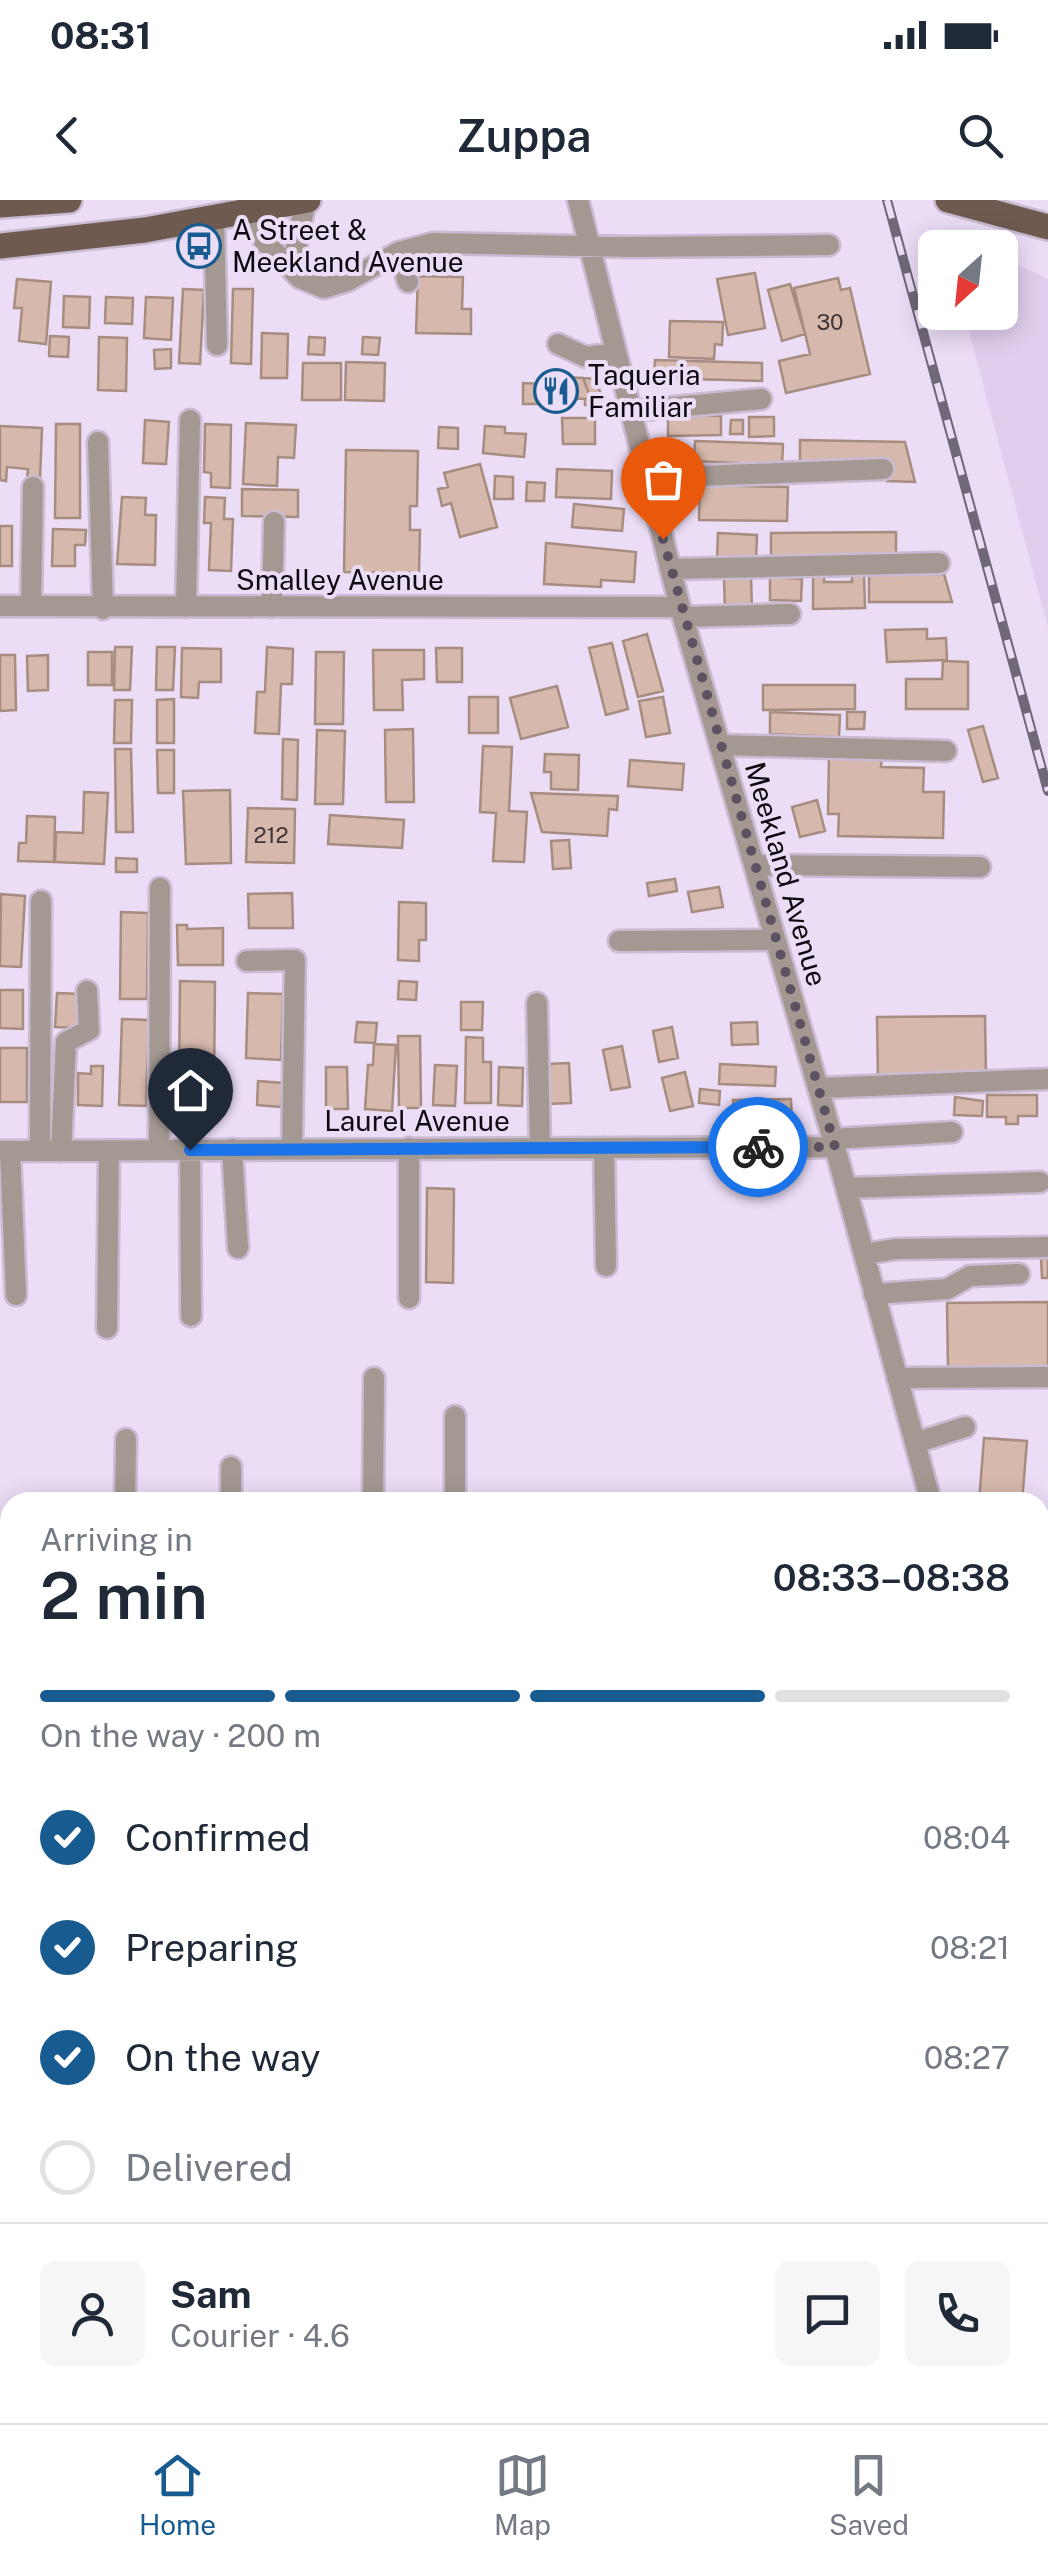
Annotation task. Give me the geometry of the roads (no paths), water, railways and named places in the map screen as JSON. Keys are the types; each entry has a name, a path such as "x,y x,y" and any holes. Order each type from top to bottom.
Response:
{"main road":[{"path":"11,203 69,200"},
{"path":"0,246 145,230 307,200"},
{"path":"948,200 1048,227"}],"street":[{"path":"292,267 307,200"},
{"name":"Meekland Avenue","path":"578,200 681,612 722,744 929,1492"},
{"path":"244,212 264,242 300,278 324,288 347,281 399,252 433,243 829,244"},
{"path":"214,217 217,345"},
{"path":"399,252 408,282"},
{"path":"558,344 586,357 616,353"},
{"path":"631,410 762,399"},
{"path":"186,607 190,420"},
{"path":"98,442 103,608"},
{"path":"648,478 883,469"},
{"path":"32,487 32,605"},
{"path":"272,608 274,522"},
{"path":"670,570 939,563"},
{"name":"Smalley Avenue","path":"0,606 790,614"},
{"path":"722,744 946,751"},
{"path":"754,865 980,867"},
{"path":"159,1149 160,888"},
{"path":"41,901 51,1151"},
{"path":"619,941 775,940"},
{"path":"247,961 295,960 292,1148"},
{"path":"51,1151 66,1042 89,1030 87,991"},
{"path":"538,1002 540,1148"},
{"path":"818,1088 1048,1080"},
{"name":"Laurel Avenue","path":"5,1151 604,1148 834,1143 952,1132"},
{"path":"409,1148 409,1298"},
{"path":"604,1148 606,1266"},
{"path":"232,1149 238,1248"},
{"path":"190,1150 191,1316"},
{"path":"5,1151 16,1295"},
{"path":"107,1328 109,1151"},
{"path":"846,1188 1040,1182"},
{"path":"864,1254 896,1248 1048,1247"},
{"path":"874,1294 947,1288 970,1276 1019,1274"},
{"path":"898,1378 1048,1377"},
{"path":"373,1492 374,1378"},
{"path":"454,1492 455,1416"},
{"path":"915,1442 965,1427"},
{"path":"125,1492 126,1439"},
{"path":"231,1466 231,1492"}],"railway":[{"path":"887,200 1048,791"}],"place":[{"name":"A Street & Meekland Avenue","path":"199,246"},
{"name":"Taqueria Familiar","path":"556,391"}]}
